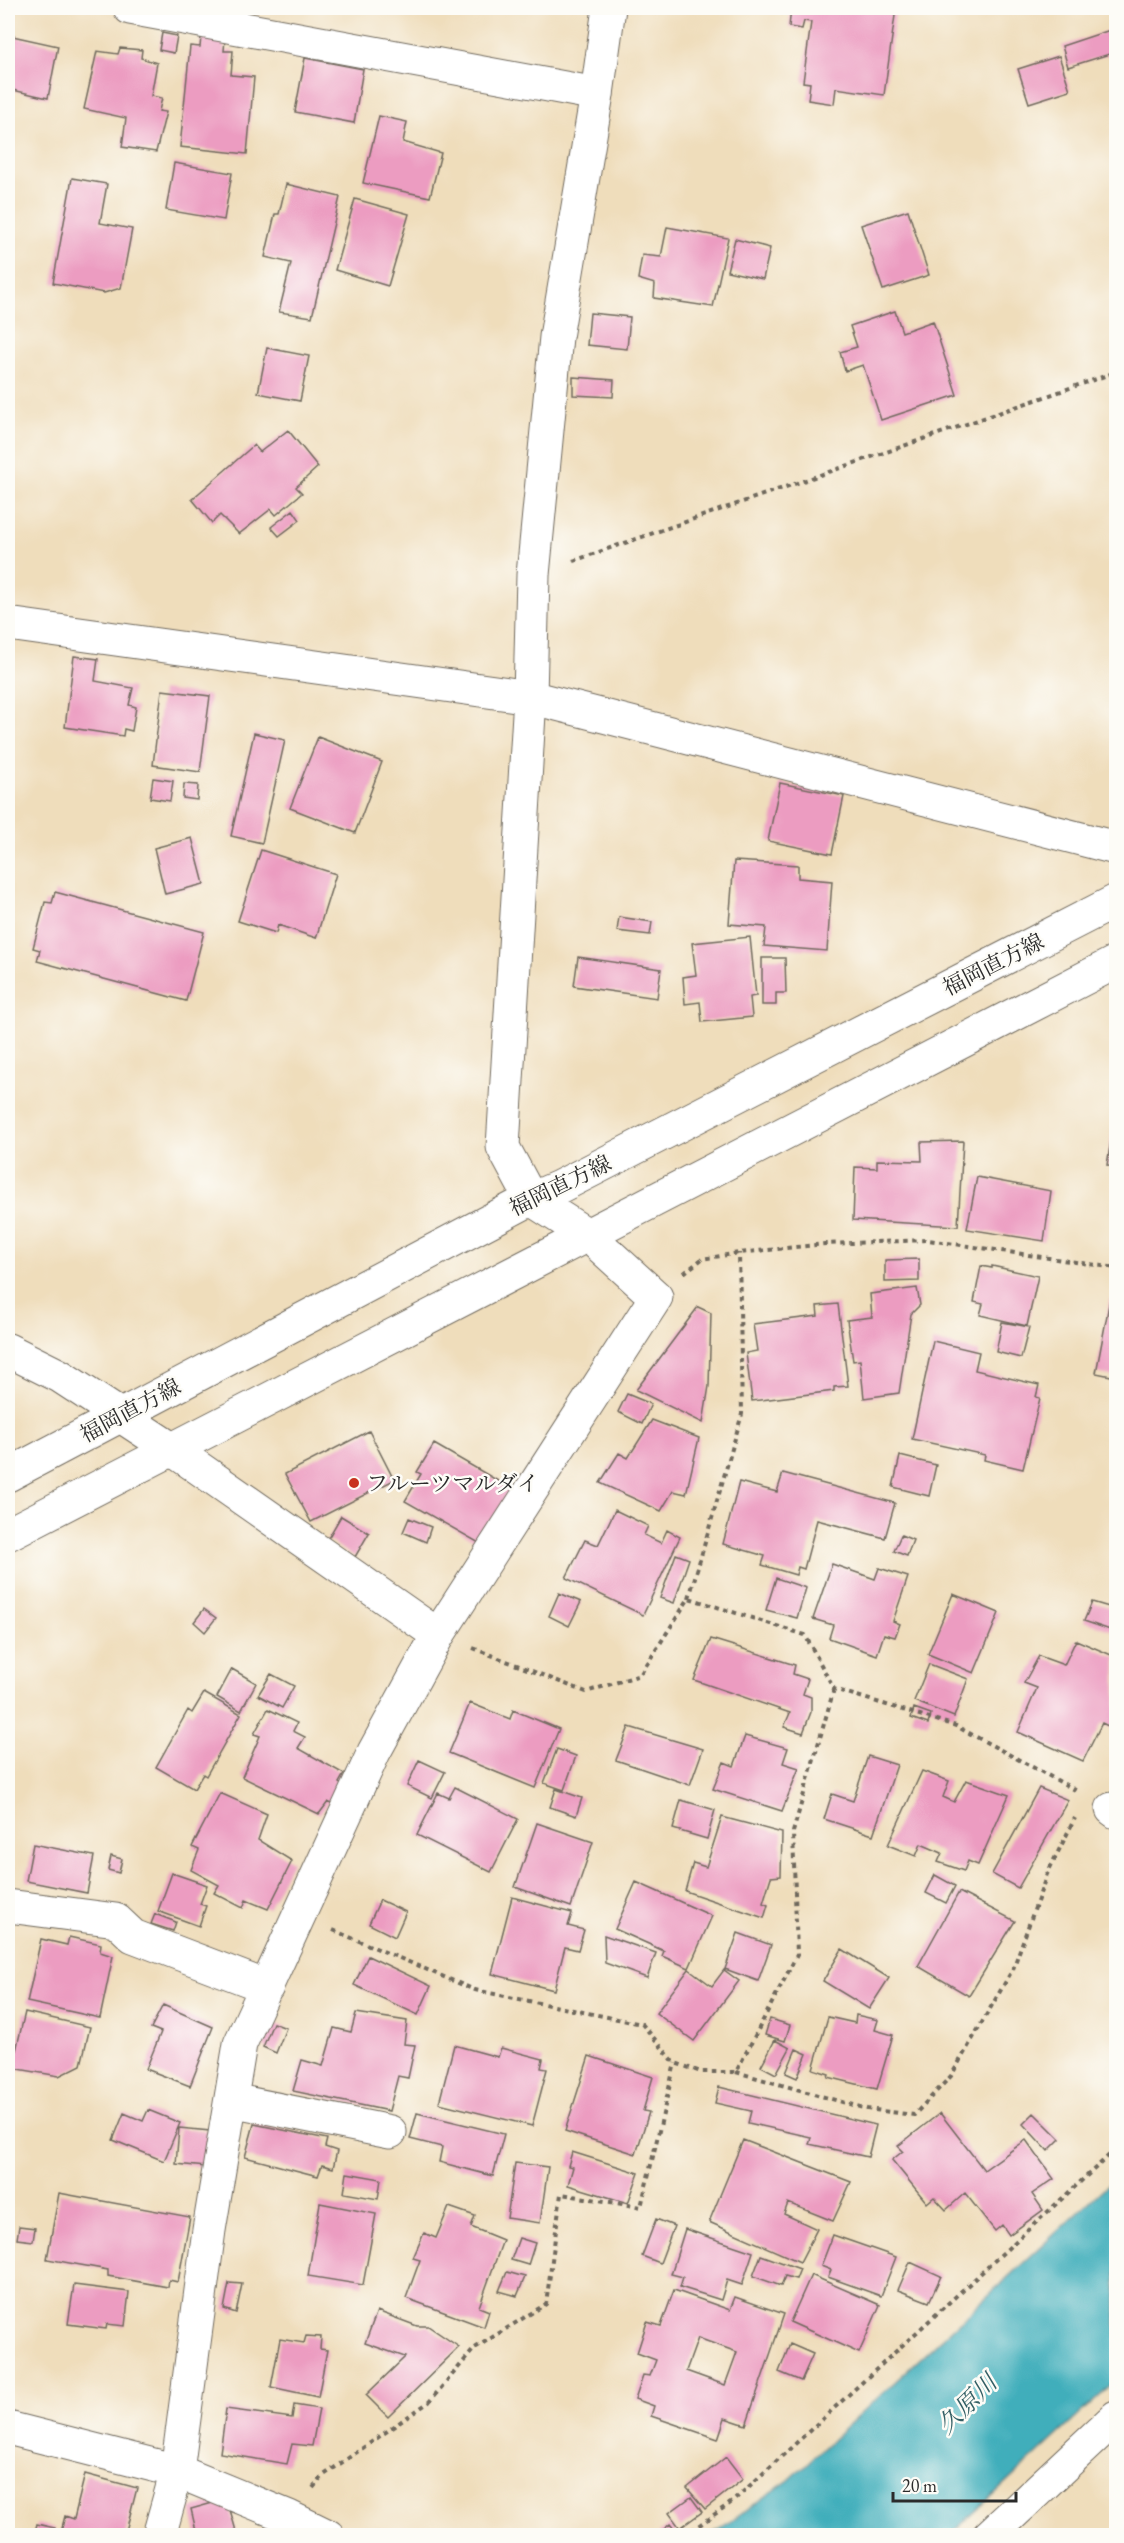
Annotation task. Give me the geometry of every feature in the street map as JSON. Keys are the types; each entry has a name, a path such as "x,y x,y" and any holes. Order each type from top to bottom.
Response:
{"street":[{"path":"130,8 597,94"},
{"path":"159,2535 177,2471 209,2230 240,2044 374,1752 438,1635 656,1297 589,1236 531,1199 503,1146 530,697 533,575 556,337 597,94 609,8"},
{"path":"8,624 530,697 1116,848"},
{"name":"福岡直方線","path":"8,1475 531,1199 1116,901"},
{"path":"8,1534 1116,962"},
{"path":"8,1350 60,1376 173,1450 438,1635"},
{"path":"8,1906 116,1920 133,1936 267,1987"},
{"path":"231,2100 390,2132"},
{"path":"989,2535 1116,2417"},
{"path":"8,2428 177,2471 328,2535"}],"path":[{"path":"533,575 1116,372"},
{"path":"656,1297 702,1259 825,1244 928,1240 1116,1268"},
{"path":"438,1635 586,1692 640,1675 689,1598 742,1413 739,1253"},
{"path":"689,1598 805,1635 834,1689 794,1832 797,1955 736,2072"},
{"path":"300,1915 475,1990 642,2024 675,2063 700,2072 736,2072 867,2109 914,2115 951,2076 1012,1969 1047,1874 1105,1806 956,1726 834,1689"},
{"path":"289,2517 324,2475 429,2402 475,2348 546,2304 561,2194 641,2207 675,2063"},
{"path":"684,2535 732,2502 1116,2149"}],"water":[{"name":"久原川","path":"1116,2177 1116,2381 950,2535 711,2535 789,2480"}],"building":[{"path":"791,8 896,8 884,95 836,88 834,104 808,100 810,83 803,82 811,22 804,21 802,29 789,27"},
{"path":"1116,28 1116,52 1068,67 1062,46"},
{"path":"162,33 177,36 174,53 159,50"},
{"path":"8,35 58,46 48,98 8,89"},
{"path":"201,37 225,39 224,51 233,51 231,75 254,77 247,154 180,147 190,46 200,47"},
{"path":"120,48 142,50 141,58 157,63 151,96 162,98 159,111 166,112 156,152 122,147 126,118 84,109 97,51 118,54"},
{"path":"1059,56 1070,90 1029,103 1018,69"},
{"path":"305,58 363,69 354,123 295,112"},
{"path":"379,116 407,122 403,142 441,153 430,197 363,183"},
{"path":"174,163 232,173 224,220 166,210"},
{"path":"72,178 107,184 100,223 132,229 121,288 104,293 53,283"},
{"path":"286,184 340,197 312,317 279,312 291,263 265,257 275,214 279,214"},
{"path":"355,199 409,214 388,286 335,270"},
{"path":"908,210 929,275 883,290 861,225"},
{"path":"667,227 728,238 713,307 654,298 655,284 638,279 642,255 661,257"},
{"path":"735,239 770,248 763,279 727,271"},
{"path":"895,311 902,332 933,321 957,395 881,420 863,365 845,371 840,352 857,347 850,326"},
{"path":"590,313 630,317 627,349 587,345"},
{"path":"267,348 309,356 300,401 258,393"},
{"path":"573,377 614,380 613,397 573,395"},
{"path":"288,430 318,467 296,487 302,493 276,515 271,509 239,534 220,515 212,523 192,499 254,445 260,452"},
{"path":"293,510 300,520 279,536 271,527"},
{"path":"74,656 98,659 95,681 133,688 129,705 136,707 132,731 124,729 123,736 65,727"},
{"path":"162,690 210,696 200,772 153,765"},
{"path":"254,733 285,740 262,843 231,836"},
{"path":"318,737 382,762 355,833 290,808"},
{"path":"153,778 173,781 170,801 150,798"},
{"path":"780,783 844,796 832,854 768,841"},
{"path":"184,784 198,785 197,800 183,798"},
{"path":"192,838 204,884 165,894 154,848"},
{"path":"261,850 336,874 316,938 278,925 276,933 238,921"},
{"path":"734,861 798,865 798,878 832,881 827,951 764,946 766,927 729,924"},
{"path":"55,892 204,932 186,1001 37,961 40,950 33,948 45,902 52,903"},
{"path":"619,917 652,922 650,935 617,931"},
{"path":"750,937 756,996 750,997 752,1017 702,1022 700,1002 685,1004 683,977 696,975 692,943"},
{"path":"578,957 661,969 657,998 574,986"},
{"path":"762,958 785,958 786,993 776,993 776,1005 762,1005"},
{"path":"1116,1115 1116,1166 1107,1165"},
{"path":"963,1141 958,1226 853,1220 855,1167 877,1168 877,1160 922,1161 921,1142"},
{"path":"977,1177 1051,1191 1044,1241 967,1229"},
{"path":"919,1259 919,1281 885,1282 885,1260"},
{"path":"981,1266 992,1268 992,1266 1038,1276 1027,1326 980,1315 983,1304 974,1302"},
{"path":"917,1288 920,1305 911,1314 899,1393 864,1398 860,1360 853,1361 847,1320 872,1317 870,1294"},
{"path":"1110,1299 1116,1300 1116,1377 1096,1373"},
{"path":"838,1304 848,1386 834,1387 834,1391 752,1401 746,1353 757,1351 753,1324 818,1316 817,1306"},
{"path":"698,1307 711,1313 709,1386 703,1423 636,1390"},
{"path":"1002,1322 1029,1327 1021,1358 996,1352"},
{"path":"933,1341 979,1352 975,1370 1039,1385 1036,1397 1040,1398 1023,1469 984,1460 985,1455 912,1439"},
{"path":"627,1394 651,1404 642,1424 618,1412"},
{"path":"652,1420 699,1438 686,1494 673,1491 661,1511 600,1483 619,1453 628,1458"},
{"path":"369,1431 394,1480 311,1522 285,1474"},
{"path":"434,1444 519,1493 488,1548 405,1501 421,1474 417,1472"},
{"path":"900,1456 936,1465 929,1496 893,1487"},
{"path":"783,1473 895,1503 885,1538 817,1520 804,1569 798,1567 796,1575 762,1565 765,1556 723,1544 739,1482 777,1492"},
{"path":"615,1510 648,1526 644,1535 661,1543 667,1530 680,1537 643,1615 566,1578 585,1540 598,1545"},
{"path":"341,1516 369,1533 355,1557 327,1540"},
{"path":"409,1518 431,1527 426,1542 403,1532"},
{"path":"901,1535 913,1540 907,1556 894,1551"},
{"path":"676,1554 689,1559 674,1603 660,1598"},
{"path":"832,1564 875,1579 879,1568 908,1577 893,1621 900,1624 895,1637 884,1634 877,1655 829,1638 833,1625 813,1619"},
{"path":"776,1578 806,1588 797,1618 766,1610"},
{"path":"559,1593 581,1602 569,1626 549,1616"},
{"path":"953,1594 999,1613 974,1673 928,1654"},
{"path":"1092,1602 1116,1609 1116,1632 1084,1621"},
{"path":"204,1609 216,1618 205,1632 194,1622"},
{"path":"711,1639 795,1665 793,1674 808,1679 803,1694 811,1697 811,1712 803,1733 784,1727 790,1713 694,1680"},
{"path":"1076,1640 1116,1657 1116,1730 1102,1723 1083,1761 1018,1732 1037,1688 1024,1683 1039,1656 1064,1665"},
{"path":"929,1664 968,1679 954,1717 914,1701"},
{"path":"232,1669 256,1683 241,1711 217,1697"},
{"path":"271,1674 294,1686 282,1708 258,1695"},
{"path":"204,1693 241,1714 206,1776 203,1774 194,1789 156,1767 188,1710 192,1713"},
{"path":"470,1703 510,1719 513,1710 559,1729 535,1788 449,1753"},
{"path":"914,1708 931,1714 928,1724 911,1718"},
{"path":"268,1709 297,1723 293,1731 305,1737 298,1748 344,1774 339,1783 347,1788 335,1806 328,1802 319,1814 242,1777 260,1736 254,1734"},
{"path":"629,1727 703,1749 690,1785 616,1760"},
{"path":"745,1736 788,1748 783,1763 799,1768 782,1811 713,1789 724,1762 734,1766"},
{"path":"557,1749 576,1756 564,1790 544,1783"},
{"path":"868,1756 897,1765 873,1835 824,1819 832,1794 853,1801"},
{"path":"419,1760 445,1772 432,1798 407,1786"},
{"path":"922,1771 949,1781 943,1797 954,1802 966,1780 1009,1795 978,1865 968,1861 964,1871 938,1862 942,1853 921,1844 916,1856 888,1845"},
{"path":"455,1787 518,1819 491,1872 417,1835 438,1793 449,1798"},
{"path":"1039,1788 1068,1800 1018,1888 992,1874"},
{"path":"556,1789 582,1798 576,1816 550,1807"},
{"path":"220,1793 267,1814 258,1840 292,1861 268,1909 246,1900 243,1908 214,1893 219,1885 191,1870 199,1850 192,1847"},
{"path":"681,1800 715,1810 707,1839 673,1829"},
{"path":"722,1817 782,1833 781,1876 771,1877 763,1903 768,1905 764,1918 685,1891 693,1863 706,1867"},
{"path":"537,1823 593,1842 571,1907 515,1887"},
{"path":"33,1844 94,1856 87,1893 26,1881"},
{"path":"111,1856 122,1859 119,1873 108,1870"},
{"path":"172,1873 207,1885 200,1904 206,1906 199,1926 158,1911"},
{"path":"935,1875 955,1886 946,1903 926,1893"},
{"path":"636,1882 712,1916 689,1968 662,1956 664,1951 615,1929"},
{"path":"959,1892 1015,1921 969,1996 918,1966"},
{"path":"512,1897 572,1913 568,1926 584,1930 578,1950 565,1947 554,1990 492,1974"},
{"path":"380,1900 406,1912 395,1937 369,1924"},
{"path":"155,1914 176,1922 173,1931 151,1924"},
{"path":"738,1933 771,1945 758,1981 725,1969"},
{"path":"604,1935 656,1953 647,1978 605,1963"},
{"path":"69,1937 101,1944 100,1952 113,1956 100,2018 27,2002 41,1939 67,1945"},
{"path":"842,1949 889,1978 869,2009 823,1981"},
{"path":"368,1956 431,1986 418,2015 354,1985"},
{"path":"689,1969 712,1986 724,1970 739,1981 694,2041 656,2013"},
{"path":"163,2005 213,2027 190,2086 146,2069 161,2032 151,2028"},
{"path":"25,2012 90,2027 81,2065 59,2076 12,2068"},
{"path":"356,2013 407,2021 404,2044 415,2045 408,2078 398,2076 389,2111 293,2091 302,2060 323,2066 334,2028 351,2032"},
{"path":"856,2015 878,2020 875,2030 893,2035 877,2089 828,2077 829,2074 813,2069 828,2017 855,2023"},
{"path":"770,2019 790,2025 785,2041 765,2035"},
{"path":"273,2023 286,2028 276,2053 263,2047"},
{"path":"775,2040 790,2048 776,2074 761,2066"},
{"path":"454,2045 498,2057 501,2048 543,2059 541,2068 547,2069 532,2126 439,2103"},
{"path":"796,2049 807,2054 797,2078 786,2073"},
{"path":"589,2056 653,2077 643,2111 649,2112 636,2154 565,2131"},
{"path":"719,2087 876,2125 868,2157 809,2144 811,2137 748,2123 751,2111 715,2103"},
{"path":"148,2110 180,2123 164,2161 113,2140 124,2113 143,2121"},
{"path":"417,2113 504,2134 493,2176 439,2162 442,2147 410,2139"},
{"path":"940,2113 984,2170 1026,2140 1054,2179 1032,2194 1043,2210 1009,2235 1002,2225 995,2231 965,2193 946,2210 934,2197 927,2203 892,2160 903,2151 898,2146"},
{"path":"1034,2113 1060,2139 1048,2151 1023,2124"},
{"path":"254,2124 327,2139 325,2147 337,2151 333,2168 322,2165 318,2176 245,2157"},
{"path":"179,2128 210,2131 206,2167 176,2164"},
{"path":"743,2140 851,2182 833,2221 788,2203 784,2214 817,2229 800,2262 709,2222"},
{"path":"572,2152 639,2173 628,2203 568,2185 573,2167 568,2166"},
{"path":"515,2163 548,2167 540,2223 507,2218"},
{"path":"347,2173 381,2179 378,2199 344,2193"},
{"path":"59,2193 190,2217 178,2282 169,2280 168,2287 108,2276 108,2270 47,2259"},
{"path":"320,2203 376,2214 363,2285 308,2276"},
{"path":"449,2207 475,2216 471,2227 503,2240 479,2307 489,2311 484,2327 406,2298 420,2260 413,2258 424,2233 436,2238"},
{"path":"656,2219 674,2226 660,2263 642,2256"},
{"path":"19,2226 35,2228 33,2241 17,2239"},
{"path":"685,2229 753,2252 742,2285 727,2280 721,2300 680,2287 683,2277 671,2274"},
{"path":"833,2235 896,2257 881,2296 828,2277 831,2270 821,2266"},
{"path":"519,2238 535,2243 528,2265 511,2260"},
{"path":"761,2255 800,2269 796,2279 785,2276 781,2286 753,2276"},
{"path":"910,2262 941,2276 929,2302 898,2290"},
{"path":"507,2272 525,2277 517,2296 499,2291"},
{"path":"811,2275 880,2305 859,2353 790,2322"},
{"path":"229,2283 242,2284 236,2313 224,2309"},
{"path":"74,2285 129,2292 125,2326 107,2324 106,2329 68,2324"},
{"path":"674,2290 730,2310 735,2297 784,2314 746,2425 725,2418 718,2439 651,2416 654,2406 635,2399 643,2375 650,2376 656,2360 637,2353 647,2322 661,2326","holes":["698,2338 737,2352 725,2385 686,2371"]},
{"path":"377,2311 417,2326 428,2326 459,2347 388,2417 366,2395 405,2357 365,2343"},
{"path":"306,2336 321,2337 320,2349 327,2350 318,2397 271,2387 280,2339 304,2343"},
{"path":"790,2344 813,2354 801,2381 779,2372"},
{"path":"294,2405 319,2409 312,2446 292,2444 287,2464 220,2453 226,2409 292,2418"},
{"path":"726,2457 743,2479 705,2509 687,2488"},
{"path":"85,2474 137,2488 125,2535 60,2535 65,2516 74,2519"},
{"path":"691,2497 702,2512 680,2528 669,2513"},
{"path":"227,2499 236,2531 219,2535 197,2535 191,2509"},
{"path":"37,2524 55,2528 53,2535 34,2535"},
{"path":"670,2524 676,2531 672,2535 657,2535"}],"place":[{"name":"フルーツマルダイ","path":"354,1483"}]}
